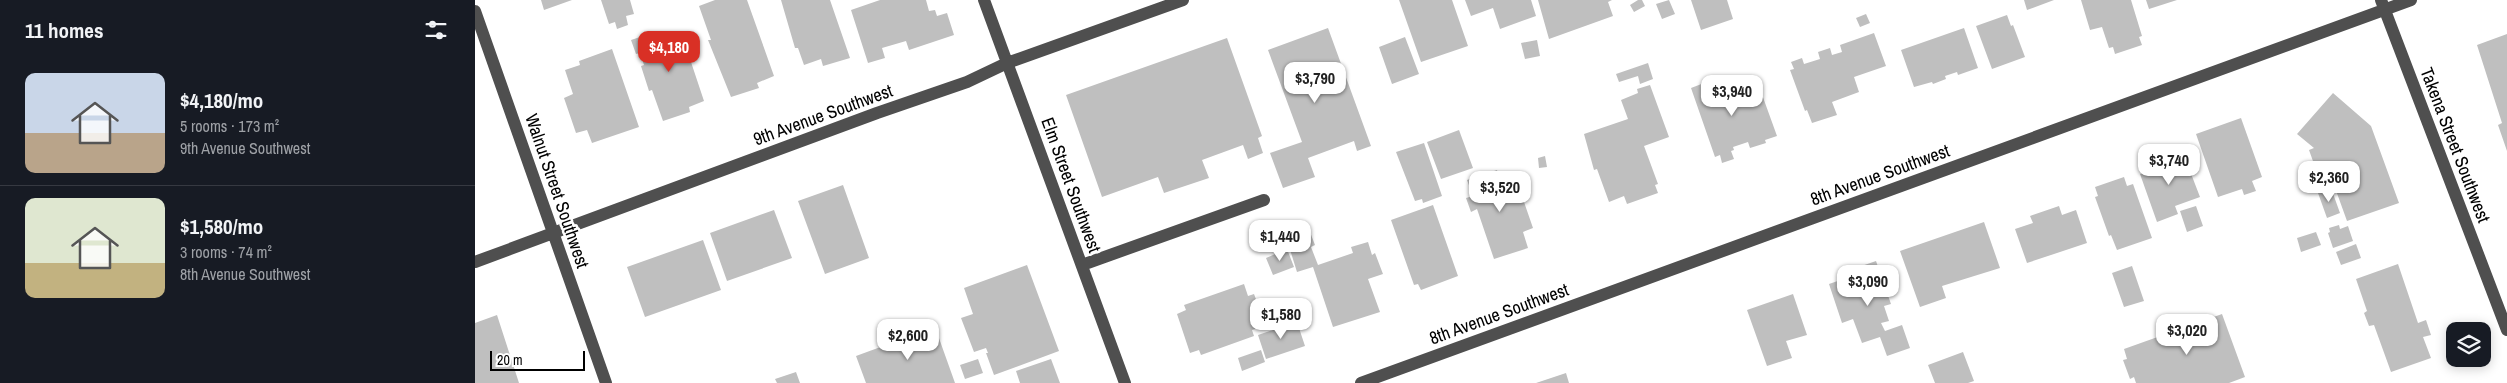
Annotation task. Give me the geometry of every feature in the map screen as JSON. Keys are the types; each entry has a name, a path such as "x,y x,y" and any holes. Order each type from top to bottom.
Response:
{"street":[{"name":"Elm Street Southwest","path":"984,0 1125,383"},
{"name":"9th Avenue Southwest","path":"475,262 967,82 1007,63 1183,0"},
{"name":"8th Avenue Southwest","path":"1361,383 2383,5 2411,0"},
{"name":"Takena Street Southwest","path":"2383,5 2507,330"},
{"name":"Walnut Street Southwest","path":"475,11 605,383"},
{"path":"1082,265 1264,200"}],"building":[{"path":"541,0 572,0 544,10"},
{"path":"601,0 630,0 634,14 626,16 628,25 617,29 615,22 609,24"},
{"path":"715,0 747,0 774,76 757,83 759,88 731,97 708,40 711,40 699,6"},
{"path":"781,0 830,0 850,58 823,66 821,59 804,65 798,48 795,48"},
{"path":"880,0 926,0 929,11 935,10 937,16 947,13 954,35 909,50 906,41 882,48 885,58 868,63 851,10"},
{"path":"1399,0 1452,0 1468,46 1421,62"},
{"path":"1465,0 1531,0 1536,16 1500,29 1493,8 1471,16"},
{"path":"1538,0 1612,0 1608,2 1613,16 1549,39"},
{"path":"1638,0 1642,0 1645,6 1634,12 1630,5"},
{"path":"1669,0 1675,14 1662,19 1656,4"},
{"path":"1691,0 1727,0 1733,19 1701,30"},
{"path":"2024,0 2054,0 2027,10"},
{"path":"2081,0 2131,0 2142,36 2139,37 2142,45 2115,54 2113,47 2109,48 2102,27 2090,30"},
{"path":"2146,0 2177,0 2149,9"},
{"path":"1866,14 1870,23 1860,27 1856,18"},
{"path":"2007,15 2011,26 2013,25 2025,57 1992,69 1976,26"},
{"path":"1328,28 1371,146 1357,151 1354,141 1308,158 1315,177 1283,188 1270,153 1302,142 1268,50"},
{"path":"1964,28 1978,68 1958,75 1957,72 1945,76 1946,79 1933,84 1932,82 1914,87 1901,50"},
{"path":"658,31 661,38 681,32 704,101 689,107 690,112 663,121 652,90 649,91 641,66 644,65 640,53 636,54 631,40"},
{"path":"1874,33 1886,66 1854,77 1859,92 1832,102 1837,115 1812,123 1807,110 1805,111 1790,70 1794,69 1791,62 1802,58 1804,64 1820,59 1818,52 1830,48 1832,55 1842,52 1840,45"},
{"path":"2507,34 2507,151 2498,125 2502,123 2477,45"},
{"path":"1405,37 1419,74 1392,84 1379,47"},
{"path":"1227,38 1262,136 1258,138 1263,153 1248,159 1243,145 1202,160 1209,178 1164,193 1158,177 1102,197 1066,95"},
{"path":"1537,40 1540,56 1525,59 1521,43"},
{"path":"612,49 639,127 592,143 587,130 576,133 564,98 573,94 565,70 580,65 579,61"},
{"path":"1648,63 1653,79 1640,84 1638,76 1619,82 1616,74"},
{"path":"1725,75 1733,98 1760,89 1777,136 1765,140 1766,143 1750,148 1748,142 1733,147 1734,150 1731,151 1734,159 1722,163 1720,155 1715,157 1691,88"},
{"path":"1650,85 1669,137 1644,146 1658,184 1655,185 1658,193 1627,204 1624,196 1609,202 1597,169 1594,170 1584,134 1628,119 1621,100 1638,93 1637,89"},
{"path":"2333,93 2371,126 2399,203 2347,221 2334,185 2323,189 2309,150 2314,148 2297,134"},
{"path":"2241,118 2262,177 2252,181 2256,191 2244,195 2242,189 2218,197 2196,134"},
{"path":"1459,130 1473,168 1441,179 1427,142"},
{"path":"1424,143 1442,196 1423,203 1422,199 1415,201 1396,152"},
{"path":"2161,153 2163,157 2170,155 2173,162 2185,158 2200,197 2175,206 2178,214 2157,222 2140,174 2152,170 2149,163 2155,161 2154,156"},
{"path":"1545,156 1547,167 1539,168 1538,158"},
{"path":"1497,170 1501,184 1516,179 1533,228 1523,232 1528,248 1494,259 1477,209 1471,212 1466,198 1473,196 1467,180"},
{"path":"2124,177 2127,186 2133,184 2152,238 2117,250 2111,235 2109,236 2095,197 2098,196 2095,187"},
{"path":"843,185 869,258 825,274 798,201"},
{"path":"2331,188 2340,213 2327,218 2318,193"},
{"path":"1433,205 1458,276 1421,290 1418,284 1414,285 1391,220"},
{"path":"2059,206 2062,215 2076,210 2087,243 2027,263 2015,229 2033,223 2030,216"},
{"path":"2196,206 2203,226 2187,232 2180,211"},
{"path":"774,210 792,258 727,281 710,233"},
{"path":"1984,222 2000,268 1942,286 1946,298 1920,307 1900,251"},
{"path":"2339,225 2340,229 2348,226 2353,241 2333,248 2328,233 2330,232 2329,228"},
{"path":"1310,232 1315,245 1311,247 1318,265 1353,253 1351,247 1368,242 1372,255 1375,253 1383,274 1368,279 1380,312 1333,327 1313,267 1297,272 1287,240"},
{"path":"2316,232 2321,245 2301,252 2297,238"},
{"path":"703,240 721,290 645,317 627,267"},
{"path":"2356,244 2361,258 2341,265 2336,252"},
{"path":"1287,249 1294,267 1273,275 1266,258"},
{"path":"1876,261 1891,304 1884,306 1889,321 1881,323 1885,331 1902,325 1910,348 1887,356 1880,337 1862,343 1853,319 1842,323 1829,284 1852,276 1850,270"},
{"path":"2398,264 2418,323 2426,320 2431,335 2423,337 2431,358 2391,372 2374,325 2369,326 2364,313 2367,311 2356,279"},
{"path":"1027,265 1059,351 994,375 986,348 974,352 961,318 973,314 964,288"},
{"path":"2132,266 2144,301 2124,307 2112,273"},
{"path":"1244,284 1248,296 1254,294 1262,315 1258,317 1262,327 1252,330 1254,336 1201,355 1199,350 1190,353 1177,314 1186,310 1184,305"},
{"path":"1793,294 1807,335 1786,341 1792,358 1767,366 1747,310"},
{"path":"2222,314 2245,377 2229,383 2136,383 2134,377 2130,379 2123,360 2127,359 2124,349"},
{"path":"497,315 519,383 475,383 475,323"},
{"path":"1297,322 1305,346 1266,359 1258,335"},
{"path":"935,327 955,383 866,383 856,356"},
{"path":"1261,350 1265,362 1242,371 1238,358"},
{"path":"1963,352 1974,381 1968,383 1935,383 1928,365"},
{"path":"978,359 983,373 965,379 960,365"},
{"path":"1051,359 1060,383 1020,383 1016,371"},
{"path":"796,372 800,383 777,383 775,379"},
{"path":"1566,373 1569,383 1536,383"}]}
